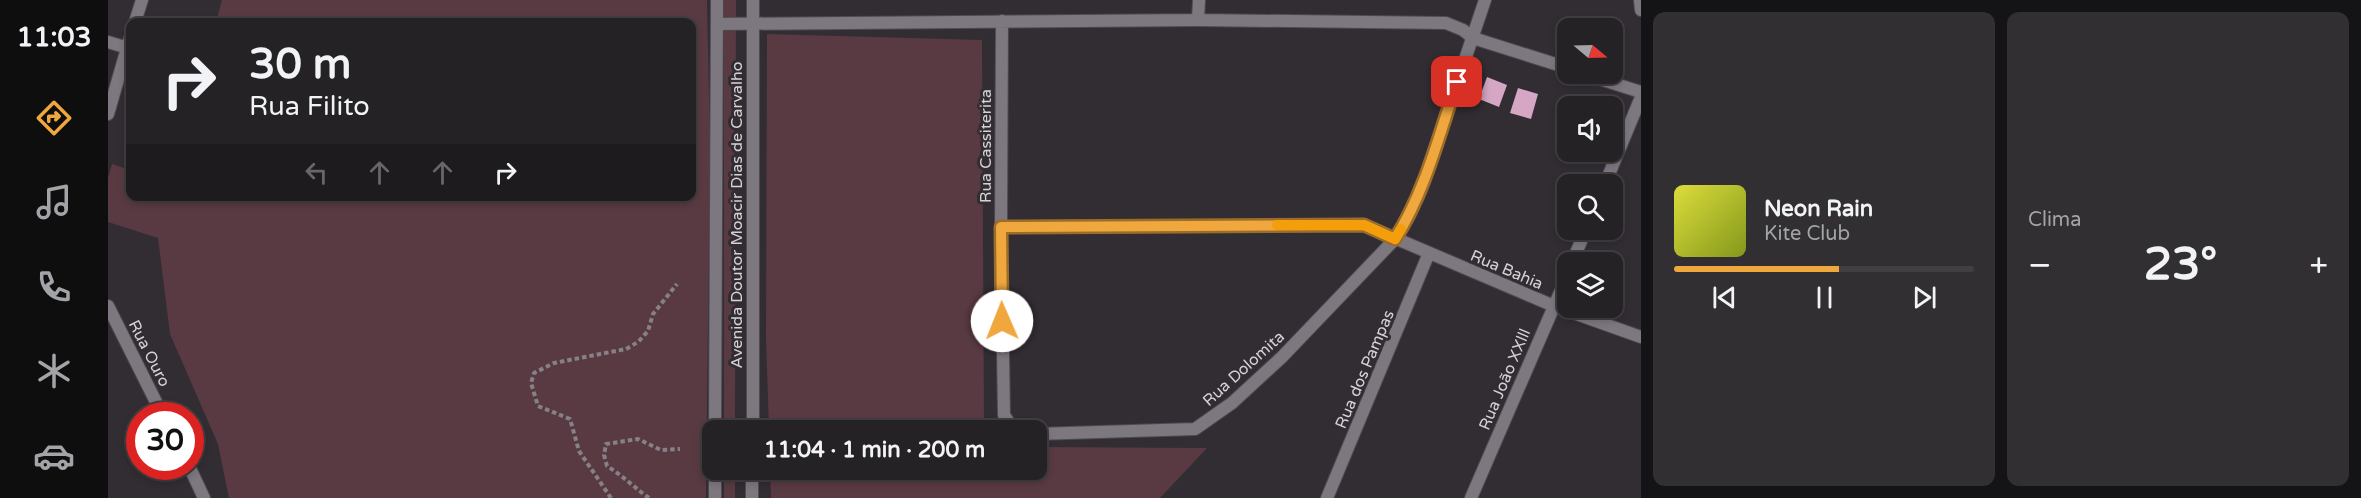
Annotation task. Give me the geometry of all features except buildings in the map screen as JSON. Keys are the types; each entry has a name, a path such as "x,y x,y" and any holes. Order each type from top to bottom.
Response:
{"street":[{"path":"136,18 142,0"},
{"name":"Avenida Doutor Moacir Dias de Carvalho","path":"715,420 717,0"},
{"name":"Avenida Doutor Moacir Dias de Carvalho","path":"753,0 753,420"},
{"path":"1198,20 1199,0"},
{"path":"1395,239 1421,190 1485,0"},
{"path":"1640,0 1641,10"},
{"path":"717,24 1198,20 1446,22 1473,38 1557,65"},
{"name":"Rua Cassiterita","path":"1002,21 1001,227 1004,415 1007,420"},
{"path":"108,42 126,43"},
{"path":"108,114 126,53"},
{"path":"1616,84 1641,92"},
{"path":"1609,174 1641,97"},
{"name":"Rua Bahia","path":"1001,227 1364,225 1554,306 1641,337"},
{"name":"Rua Dolomita","path":"1047,434 1195,429 1232,403 1282,357 1395,239"},
{"name":"Rua dos Pampas","path":"1327,498 1429,253"},
{"name":"Rua João XXlll","path":"1471,498 1557,299"},
{"name":"Rua Ouro","path":"108,306 156,402"},
{"path":"196,480 204,498"},
{"path":"715,480 715,498"},
{"path":"752,480 752,498"}],"path":[{"path":"610,498 600,480 590,469 583,453 579,451 570,419 538,406 531,383 534,373 554,363 626,349 638,342 648,332 653,314 677,284"},
{"path":"649,498 638,492 619,472 607,466 604,455 606,444 638,439 661,450 680,449"}],"shaded area":[{"path":"222,0 707,0 710,148 707,420 702,420 702,480 706,480 706,498 229,498 218,444 204,412 204,402 200,402 170,334 158,238 108,222 108,178 112,164 126,169 126,201 696,201 696,18 217,18"},
{"path":"724,0 736,0 735,420 724,420"},
{"path":"767,34 982,40 984,420 769,420 766,339"},
{"path":"1047,447 1207,448 1160,498 771,498 770,480 1047,480"},
{"path":"724,480 735,480 735,498 724,498"}],"slow traffic":[{"path":"1277,225 1364,225 1395,239 1401,229"}],"route":[{"path":"1002,321 1001,227 1364,225 1395,239 1421,190 1457,82"}]}
